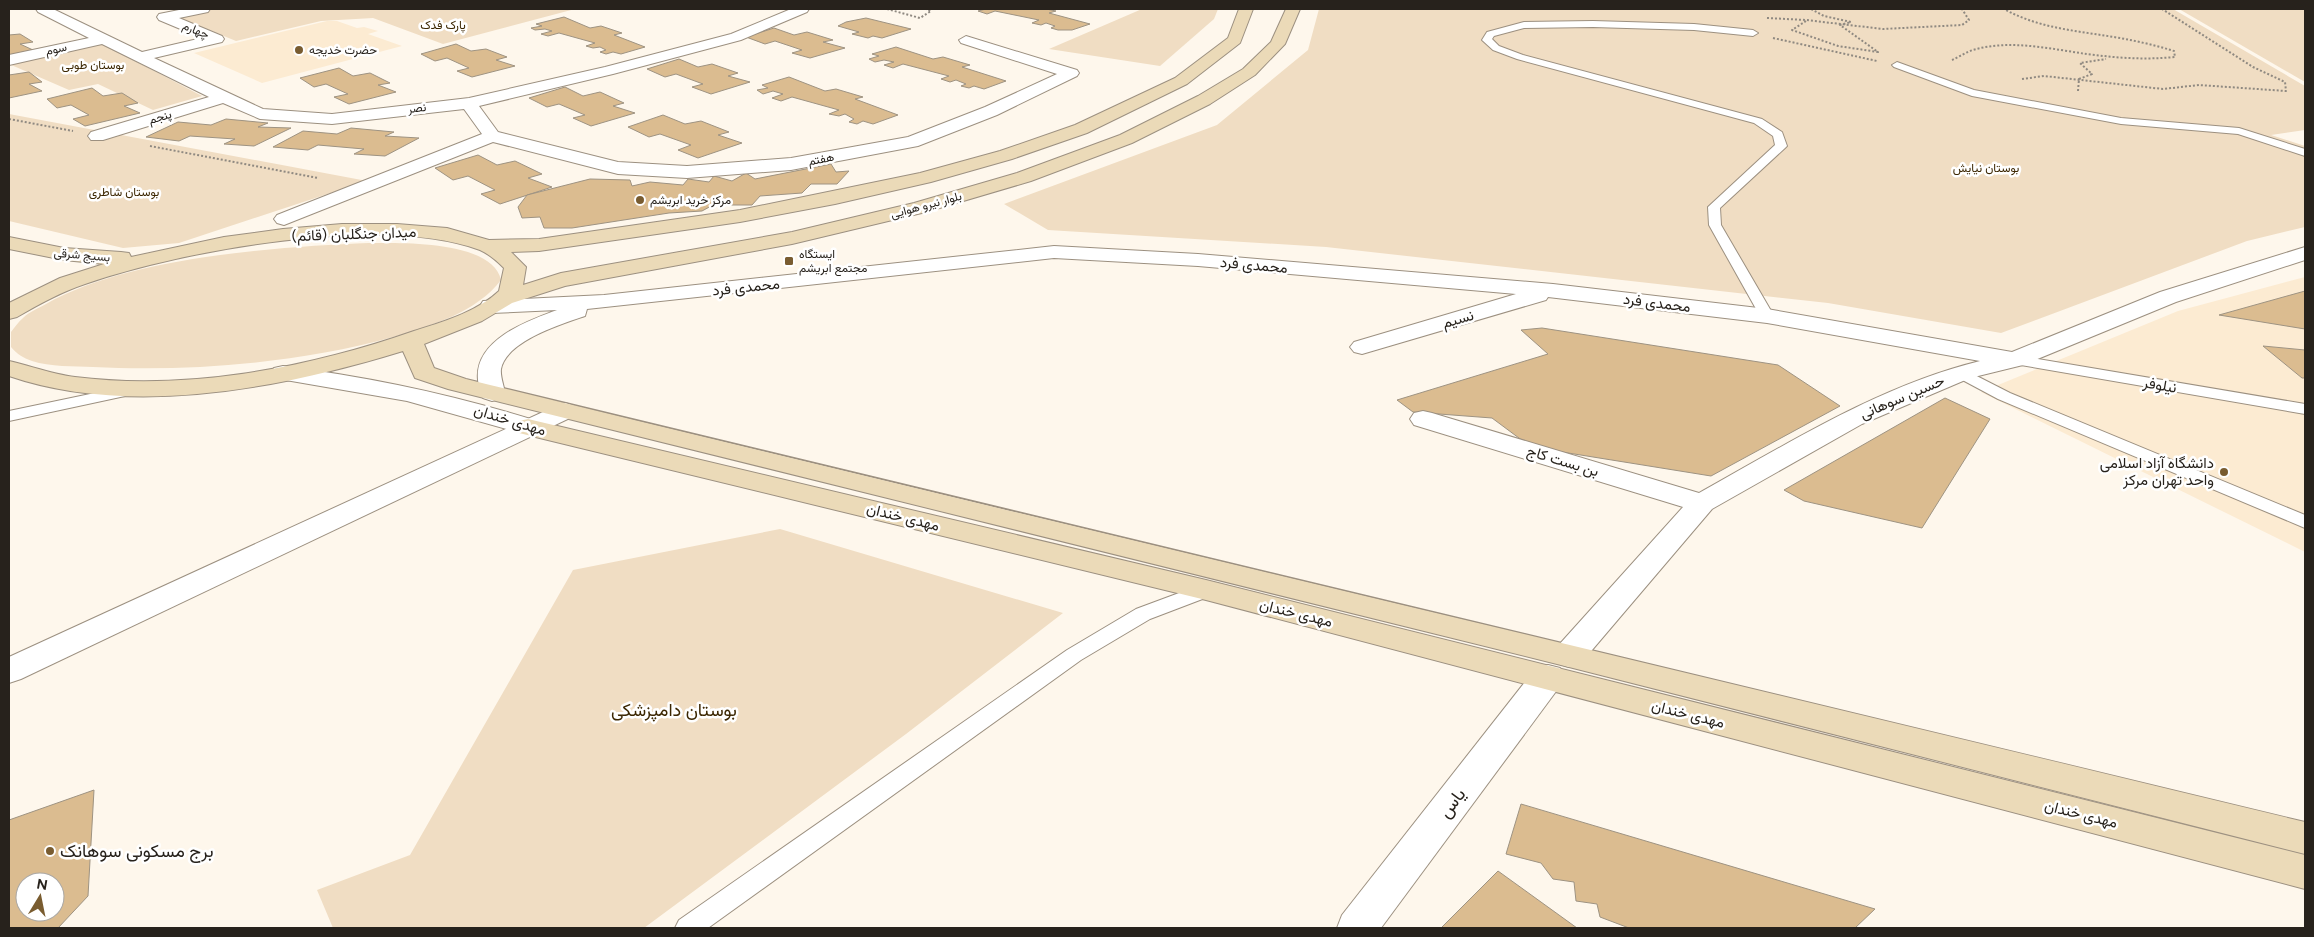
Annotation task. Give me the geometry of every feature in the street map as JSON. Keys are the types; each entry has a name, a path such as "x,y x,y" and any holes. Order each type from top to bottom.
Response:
{"main road":[{"name":"بلوار نیرو هوایی","path":"488,246 539,245 740,216 835,198 924,178 1006,155 1081,130 1181,81 1235,40 1246,9"},
{"name":"بلوار نیرو هوایی","path":"498,302 561,280 792,238 919,208 1024,177 1126,139 1204,100 1248,72 1278,44 1293,9"},
{"name":"میدان جنگلبان (قائم)","path":"13,302 76,280 157,258 258,240 310,234 365,231 426,232 488,246 504,256 515,267 514,281 498,302"},
{"name":"بسیج شرقی","path":"12,247 94,258 157,258"},
{"path":"9,368 43,379 88,386 143,388 238,381 333,363 411,342 475,315 498,302"},
{"name":"مهدی خندان","path":"411,342 424,373 457,384 951,507 1558,666 2305,872"},
{"path":"9,380 43,379"},
{"name":"مهدی خندان","path":"528,427 1206,590 1558,666 2305,838"}],"street":[{"name":"نصر","path":"42,9 260,114 332,119 469,103 607,71 736,37 802,9"},
{"name":"چهارم","path":"140,57 217,39 164,18 203,9"},
{"name":"سوم","path":"9,60 104,38"},
{"name":"هفتم","path":"492,136 618,168 687,172 791,164 912,142 991,111 1071,73 966,40"},
{"name":"پنجم","path":"98,136 224,98"},
{"path":"284,218 366,188 492,136 469,103"},
{"name":"محمدی فرد","path":"498,302 604,302 1054,252 1198,260 1554,291 1768,316 1884,335 2014,360"},
{"name":"حسین سوهانی","path":"1558,666 1702,503 1853,418 1961,373 2014,360 2168,297 2305,253"},
{"name":"نسیم","path":"1362,347 1554,291"},
{"path":"492,393 489,369 500,351 515,337 533,327 604,302"},
{"name":"مهدی خندان","path":"283,373 392,391 473,409 528,427"},
{"path":"9,670 564,410"},
{"name":"بن بست کاج","path":"1423,419 1702,503"},
{"name":"یاس","path":"1357,928 1558,666"}],"lane":[{"path":"1752,34 1671,26 1524,25 1490,34 1486,40 1496,48 1520,57 1758,121 1778,134 1780,146 1768,159 1728,192 1714,207 1715,225 1768,316"},
{"path":"1897,65 1972,93 2121,121 2239,131 2305,153"},
{"name":"نیلوفر","path":"2014,360 2305,409"},
{"path":"1961,373 2004,396 2305,522"},
{"path":"9,416 143,388"},
{"path":"688,928 1074,655 1143,614 1206,590"}],"path":[{"path":"887,9 920,18 931,11 926,9"},
{"path":"1811,9 1824,16 1851,22 1840,26"},
{"path":"1897,65 1752,34 1746,26 1768,18 1806,20 1840,26 1883,29 1962,25 1969,20 1962,9"},
{"path":"1952,60 1962,52 1980,47 2030,47 2112,58 2158,61 2176,57 2174,51 2140,41 2066,31 2031,22 2004,9"},
{"path":"2020,79 2044,76 2163,89 2199,85 2286,91 2286,82 2253,67 2162,9"},
{"path":"1806,20 1792,30 1838,46 1878,52"},
{"path":"1840,26 1897,65"},
{"path":"2079,79 2092,74 2080,63 2112,58"},
{"path":"1944,59 1952,60 1960,66"},
{"path":"2059,109 2058,99 2078,93 2079,79"},
{"path":"9,119 366,188"}],"shaded area":[{"name":"حضرت خدیجه","path":"327,21 337,21 357,28 364,27 378,31 368,34 402,46 262,83 194,53"},
{"name":"دانشگاه آزاد اسلامی واحد تهران مرکز","path":"2305,277 2305,552 1981,392 2178,311"}],"green space":[{"name":"پارک فدک","path":"209,9 575,9 443,44 373,18 321,21 236,41 175,16"},
{"path":"1142,9 1218,9 1214,19 1160,66 1049,49"},
{"name":"بوستان نیایش","path":"1319,9 2173,9 2305,86 2305,130 2271,135 2305,146 2305,227 2247,241 2001,333 1828,303 1326,247 1048,230 1004,204 1217,125 1308,50"},
{"path":"2179,9 2305,9 2305,82"},
{"name":"بوستان طوبی","path":"101,43 202,96 153,110 98,84 69,90 9,64 9,62"},
{"name":"بوستان شاطری","path":"9,114 367,181 179,243 123,248 9,221"},
{"path":"369,243 422,244 444,246 464,251 481,257 494,267 501,280 479,301 438,323 357,346 282,359 206,367 130,368 70,366 32,361 20,356 11,347 11,332 28,314 80,288 118,275 203,257 290,248"},
{"name":"بوستان دامپزشکی","path":"780,529 1063,613 906,734 644,928 333,928 317,890 410,855 573,570"}],"building":[{"path":"986,9 1046,9 1056,11 1049,13 1090,24 1072,30 1058,30 1051,28 1055,26 1046,23 1041,25 1032,23 1039,20 995,11 987,14 978,11"},
{"path":"564,17 590,28 601,26 622,33 614,35 645,47 621,54 613,52 606,54 600,52 606,50 600,47 586,46 595,43 559,33 548,36 541,34 552,31 531,28 542,26 536,24"},
{"path":"866,18 911,29 882,38 873,36 868,38 852,34 859,32 838,26 846,22"},
{"path":"774,28 794,35 807,32 833,40 823,42 845,48 810,58 792,53 802,50 775,41 765,44 746,37"},
{"path":"20,34 33,42 20,44 33,50 9,55 9,35"},
{"path":"456,44 471,51 486,49 507,57 496,60 515,66 472,77 457,71 469,68 447,58 435,61 421,54"},
{"path":"896,47 933,59 943,57 970,65 962,67 1006,81 984,89 974,86 969,88 961,86 966,84 956,80 950,82 941,79 949,76 903,64 893,68 884,65 894,62 884,60 875,62 869,59 879,56 872,54"},
{"path":"679,59 698,67 712,64 738,73 728,76 750,82 711,94 692,87 703,84 676,74 665,77 647,69"},
{"path":"339,68 353,76 370,73 390,83 378,85 396,92 349,104 334,97 348,94 326,84 314,87 300,78"},
{"path":"29,72 42,82 29,84 42,91 9,98 9,75"},
{"path":"789,77 825,91 836,89 863,97 855,99 898,115 873,124 863,121 857,124 849,122 854,119 845,114 839,116 829,114 839,110 792,97 781,101 772,98 783,94 773,91 763,94 757,90 768,88 762,85"},
{"path":"565,87 583,96 600,92 624,103 613,106 635,113 591,126 573,118 585,115 559,104 547,107 529,98"},
{"path":"92,88 103,96 122,93 138,103 124,106 140,113 85,126 73,119 89,115 71,105 57,108 47,99"},
{"path":"663,115 685,124 701,121 729,132 718,135 742,143 698,158 678,150 691,145 660,134 649,137 628,127"},
{"path":"226,119 268,123 258,127 291,128 254,146 224,144 235,139 190,136 179,141 146,137 178,122 211,125"},
{"path":"351,128 394,132 385,136 419,138 385,156 354,154 364,149 318,145 308,150 273,147 303,131 337,134"},
{"path":"478,155 497,165 515,161 542,174 528,178 552,187 500,204 481,194 495,190 468,176 453,180 435,168"},
{"name":"مرکز خرید ابریشم","path":"831,164 836,172 849,171 837,184 811,184 802,193 760,196 752,205 713,205 702,211 669,213 572,228 544,228 540,217 522,218 518,207 527,195 590,179 630,180 632,186 650,182 683,185 688,179 709,182 714,176 732,181 746,173 755,179"},
{"path":"2305,291 2305,329 2219,315"},
{"path":"1542,328 1778,365 1840,406 1711,476 1531,447 1492,418 1413,412 1397,400 1548,354 1521,330"},
{"path":"2263,346 2305,350 2305,378 2302,378"},
{"path":"1945,398 1990,419 1922,528 1804,501 1784,490"},
{"name":"برج مسکونی سوهانک","path":"94,790 88,896 65,921 65,872 15,872 15,922 64,922 58,928 9,928 9,820"},
{"path":"1521,804 1875,909 1855,928 1629,928 1600,917 1597,904 1576,901 1574,882 1553,879 1541,863 1506,854"},
{"path":"1498,871 1577,928 1441,928"}],"place":[{"name":"حضرت خدیجه","path":"299,50"},
{"name":"مرکز خرید ابریشم","path":"640,200"},
{"name":"ایستگاه مجتمع ابریشم","path":"789,261"},
{"name":"دانشگاه آزاد اسلامی واحد تهران مرکز","path":"2224,472"},
{"name":"برج مسکونی سوهانک","path":"50,851"}]}
